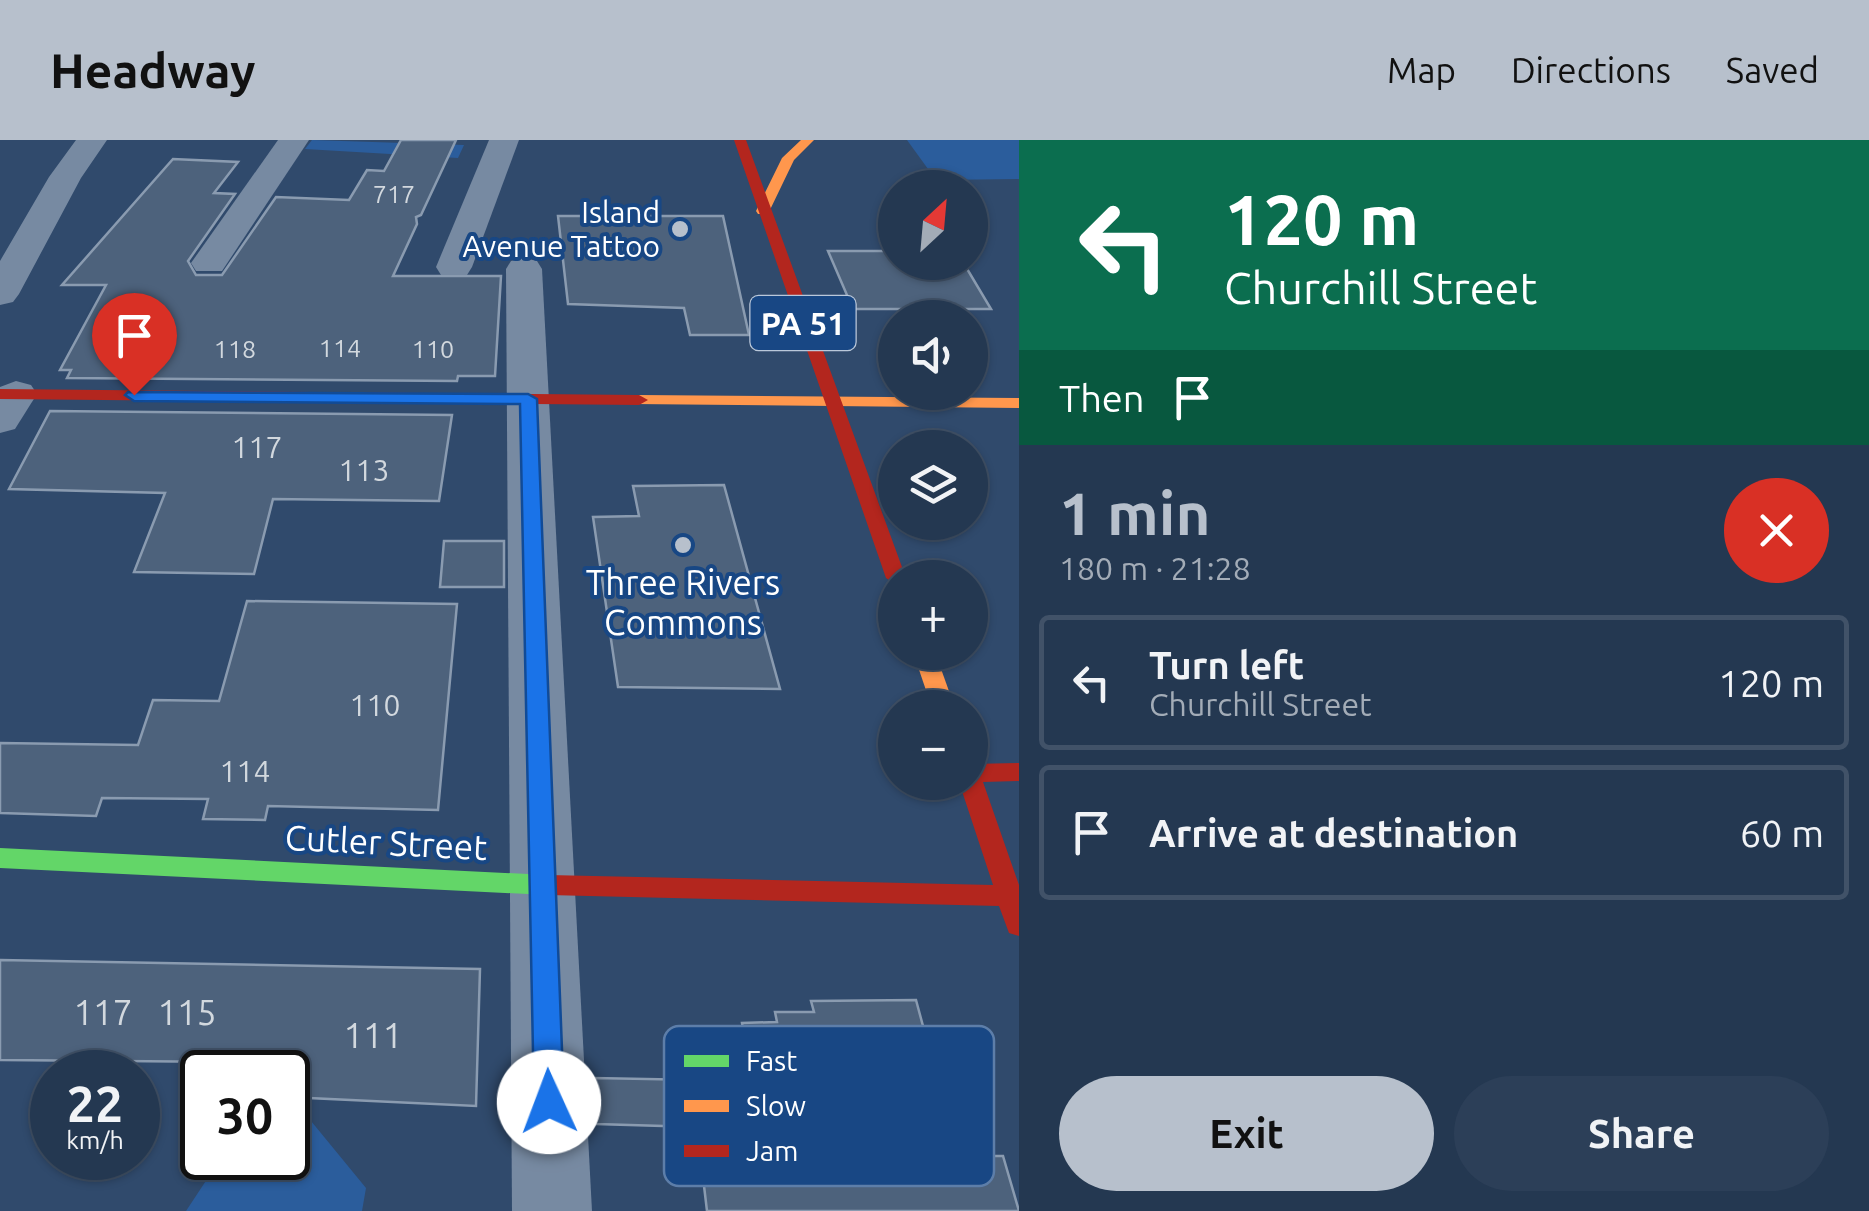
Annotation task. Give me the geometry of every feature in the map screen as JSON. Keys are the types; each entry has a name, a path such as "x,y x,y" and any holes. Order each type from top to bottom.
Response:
{"street":[{"path":"0,294 65,177 92,140"},
{"path":"209,263 294,140"},
{"path":"454,267 504,140"},
{"name":"PA 51","path":"740,140 889,560"},
{"path":"763,212 788,158 808,140"},
{"path":"714,142 748,170"},
{"path":"524,269 552,1211"},
{"path":"5,403 528,399 1019,403"},
{"path":"988,775 1019,772"},
{"path":"978,800 1019,925"},
{"name":"Cutler Street","path":"0,858 542,886 1008,896"}],"shaded area":[{"path":"312,140 464,145 458,158 305,149"},
{"path":"907,140 1019,140 1019,179 988,179 988,170 929,170"},
{"path":"310,1120 366,1188 362,1211 186,1211 206,1180 310,1180"}],"building":[{"path":"401,140 456,140 421,215 416,217 417,224 393,276 501,276 495,376 458,376 457,381 67,378 71,370 60,370 106,285 62,285 173,159 238,162 214,193 235,194 188,261 196,275 222,275 276,197 349,200 367,170 384,171"},
{"path":"558,216 723,216 749,335 690,335 684,308 568,304"},
{"path":"828,251 878,251 878,280 974,280 986,300 878,300 878,309 853,309"},
{"path":"50,411 452,415 439,501 273,499 254,574 134,572 165,493 9,489"},
{"path":"724,485 780,689 618,687 593,517 639,516 633,486"},
{"path":"444,541 504,541 504,587 440,587"},
{"path":"247,601 457,604 438,810 268,806 265,820 203,819 208,799 102,798 96,816 0,813 0,743 138,745 153,700 219,701"},
{"path":"0,960 480,969 476,1106 310,1098 310,1050 180,1050 180,1062 160,1061 160,1050 30,1050 30,1060 0,1060"},
{"path":"916,1000 923,1026 743,1026 742,1023 777,1022 775,1012 814,1012 811,1001"},
{"path":"594,1078 664,1079 664,1126 596,1124"},
{"path":"994,1156 1003,1156 1019,1211 707,1211 704,1186 994,1186"}],"traffic: fast":[{"path":"0,858 548,885"}],"traffic: slow":[{"path":"763,211 788,158 808,140"},
{"path":"639,400 1019,403"},
{"path":"930,670 938,690"}],"traffic: jam":[{"path":"740,140 890,560"},
{"path":"0,394 639,400"},
{"path":"988,773 1019,772"},
{"path":"977,800 1019,925"},
{"path":"548,885 1009,896"}],"place":[{"name":"Island Avenue Tattoo","path":"680,229"},
{"name":"Three Rivers Commons","path":"683,545"}],"route":[{"path":"134,395 528,399 549,1102"}]}
